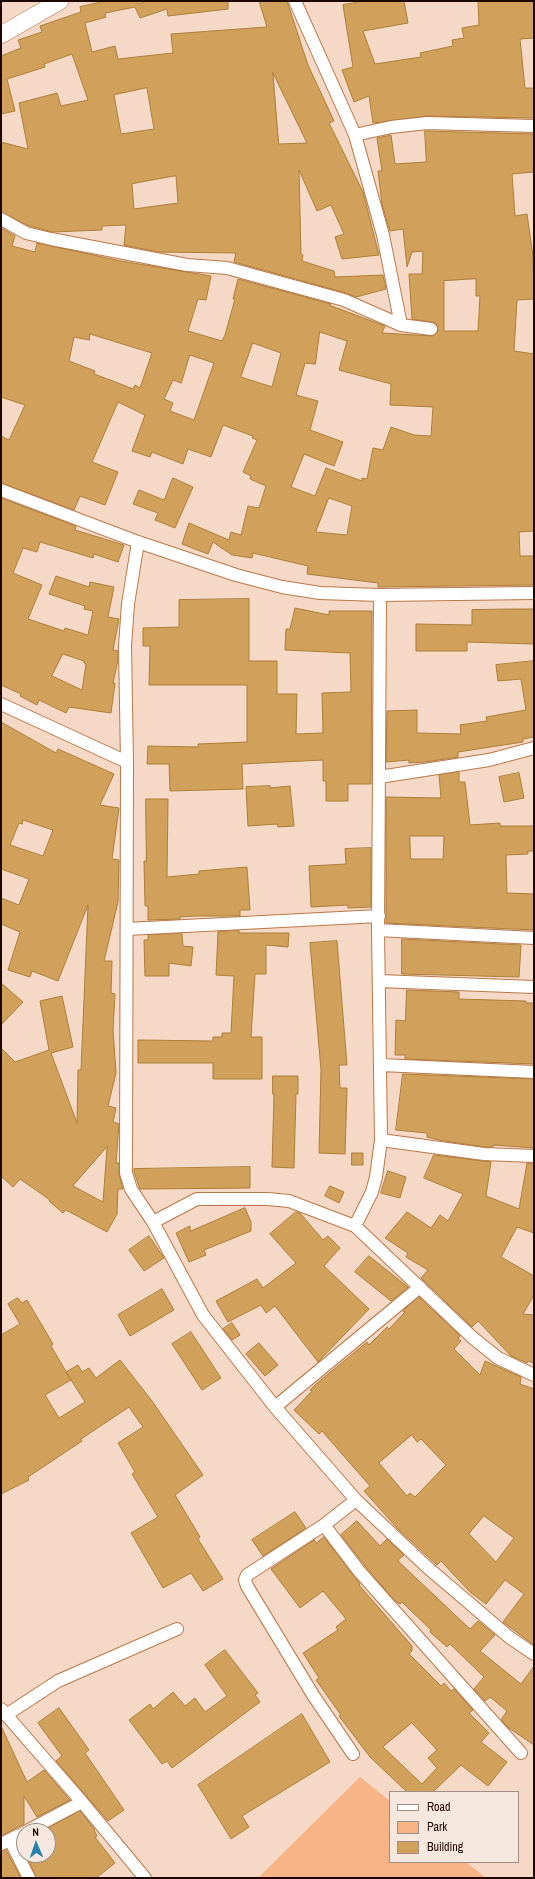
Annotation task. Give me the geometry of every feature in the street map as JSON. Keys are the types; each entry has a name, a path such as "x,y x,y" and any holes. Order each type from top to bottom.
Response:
{"main road":[{"path":"1,35 60,1"}],"street":[{"path":"295,1 355,136 383,235 401,325"},
{"path":"355,136 391,127 427,123 534,126"},
{"path":"1,219 26,233 45,238 187,265 228,268 288,283 344,300 401,325 431,329"},
{"path":"1,490 138,542 236,575 282,587 320,593 380,595 534,593"},
{"path":"138,542 128,604 125,646 127,762 126,1173 132,1189 153,1222 204,1315 275,1407 356,1500 427,1567 509,1636 534,1654"},
{"path":"355,1226 372,1192 382,1140 378,930 380,595"},
{"path":"1,704 127,762"},
{"path":"379,777 489,760 534,748"},
{"path":"127,929 378,916"},
{"path":"378,930 534,938"},
{"path":"379,981 534,987"},
{"path":"380,1065 534,1072"},
{"path":"382,1140 484,1154 534,1156"},
{"path":"153,1222 198,1199 268,1199 289,1201 355,1226 473,1338 498,1358 534,1375"},
{"path":"275,1407 420,1287"},
{"path":"353,1754 308,1688 247,1586 245,1580 247,1575 324,1525 356,1500"},
{"path":"324,1525 359,1571 521,1753"},
{"path":"145,1878 4,1712 58,1680 178,1629"},
{"path":"42,1823 82,1802"},
{"path":"16,1837 6,1842 29,1878"}],"green space":[{"path":"360,1777 389,1800 389,1863 467,1863 486,1878 258,1878"}],"building":[{"path":"106,1 138,1 138,4 147,1 228,1 228,9 168,16 167,9 140,18 135,7 105,13 106,17 85,23 92,52 115,46 118,59 173,53 171,34 267,27 259,1 287,1 308,65 334,121 329,123 363,192 379,255 342,259 335,237 344,234 331,205 317,211 299,170 302,261 334,271 335,277 383,275 386,289 356,297 234,262 236,253 158,252 124,245 126,225 102,226 102,230 52,232 27,225 1,212 1,142 28,149 19,103 57,93 61,106 88,100 72,54 44,64 45,67 7,79 15,111 1,114 1,56 21,48 18,40 42,32 40,26 81,12 80,7","holes":["273,73 307,143 279,144","147,88 154,129 121,134 114,95","176,176 178,203 134,209 132,184"]},
{"path":"365,1 404,1 408,23 363,31 375,64 421,57 420,53 453,46 452,40 464,38 462,28 479,25 478,1 534,1 534,38 520,39 525,88 534,88 534,118 427,116 373,123 369,96 354,102 342,70 353,67 343,5"},
{"path":"425,131 534,134 534,172 512,174 515,216 527,214 533,256 534,299 517,300 514,351 534,354 534,531 519,532 520,556 534,556 534,585 378,587 378,583 307,574 308,566 253,553 252,558 232,555 213,542 208,554 182,544 189,523 229,540 231,532 241,535 248,506 259,508 266,486 250,479 251,476 243,472 257,440 252,438 253,436 223,425 211,457 188,449 183,464 152,452 150,457 132,451 145,415 118,402 92,462 118,472 105,505 80,496 74,510 1,483 1,436 9,440 25,405 1,397 1,228 15,236 12,246 35,252 37,243 121,261 211,276 206,300 198,299 188,331 222,341 235,299 233,299 238,279 331,304 329,305 385,326 382,333 433,336 438,330 436,323 412,319 409,274 422,274 423,251 412,252 407,267 403,229 390,231 382,204 378,171 382,171 377,138 391,135 395,164 426,162","holes":["476,279 476,296 480,296 478,331 444,331 444,281","320,332 347,341 339,370 391,384 390,405 433,407 431,436 414,435 391,427 383,450 373,448 367,479 362,478 362,481 326,468 315,496 291,487 304,454 334,466 343,442 310,430 318,401 296,395 305,363 315,364","90,334 152,353 140,388 135,385 133,389 94,374 95,371 69,361 74,337 89,340","253,343 281,353 272,387 241,377","190,355 214,363 194,420 170,411 173,403 164,399 173,380 181,383","329,498 352,506 347,535 316,532"]},
{"path":"173,478 193,487 175,528 155,520 158,513 133,504 139,490 164,500"},
{"path":"1,498 76,526 75,530 124,545 118,562 94,554 93,558 40,542 37,552 23,548 13,573 42,585 28,619 64,631 65,628 88,635 93,611 84,609 85,606 49,594 56,576 89,587 90,582 114,587 108,617 119,619 113,650 118,651 118,660 113,683 115,683 111,713 69,707 66,713 39,700 37,705 20,696 21,694 1,685","holes":["63,654 84,661 86,664 82,690 52,676"]},
{"path":"249,599 249,661 277,661 277,694 297,694 296,734 323,733 322,693 351,692 350,653 285,650 286,629 290,629 295,608 329,615 329,611 372,611 371,784 348,784 348,801 326,801 326,781 323,781 323,760 242,764 243,789 170,791 169,764 147,764 148,746 198,747 198,744 247,742 247,685 149,685 150,646 143,646 143,628 179,627 179,600"},
{"path":"534,609 534,644 467,642 467,651 416,651 416,624 472,625 472,610"},
{"path":"534,661 534,737 523,739 523,742 458,752 458,757 425,762 409,763 409,760 386,762 387,711 417,710 417,733 461,734 460,725 487,721 486,717 526,710 521,679 498,681 496,665"},
{"path":"1,722 56,753 58,749 114,774 100,805 119,808 112,859 119,860 118,902 104,961 112,961 111,993 115,994 113,1030 116,1073 108,1106 116,1108 113,1122 119,1124 116,1163 119,1163 119,1175 123,1189 118,1189 117,1214 107,1232 66,1210 63,1213 49,1201 50,1200 20,1179 13,1187 1,1176 1,1048 15,1062 49,1050 40,1001 62,996 73,1047 51,1053 77,1123 78,1070 81,1070 88,905 58,981 32,971 30,977 8,970 20,932 1,924 1,898 19,905 29,879 1,869","holes":["23,820 53,830 43,856 10,845 19,823 22,824","107,1147 106,1162 103,1202 73,1186"]},
{"path":"459,772 459,782 465,782 470,825 500,823 500,826 534,826 534,851 528,851 528,854 506,855 507,893 534,894 534,930 386,923 386,797 441,798 439,775","holes":["410,836 444,836 443,859 411,859"]},
{"path":"519,773 524,798 504,802 499,777"},
{"path":"270,786 270,788 290,786 294,826 278,827 277,824 248,826 246,787"},
{"path":"146,799 168,799 167,877 199,874 199,871 247,867 250,910 240,910 240,916 195,916 180,917 180,919 148,920 148,906 145,906 144,861 146,861"},
{"path":"371,848 371,907 348,908 348,905 311,907 309,866 346,864 345,849"},
{"path":"239,931 239,933 289,933 288,947 266,945 266,974 255,974 251,1037 262,1037 262,1079 213,1079 213,1063 138,1063 138,1040 213,1041 213,1037 222,1037 222,1033 231,1033 234,976 216,975 218,932"},
{"path":"182,934 183,946 193,947 191,966 169,963 169,976 145,976 144,940 148,940 148,935"},
{"path":"402,939 521,945 519,977 402,974"},
{"path":"337,941 347,1065 339,1065 340,1088 347,1088 345,1154 319,1153 321,1070 310,943"},
{"path":"1,983 23,1002 1,1025"},
{"path":"407,990 459,992 459,999 526,1001 526,1003 534,1003 534,1064 405,1059 405,1055 395,1055 396,1020 405,1021"},
{"path":"403,1074 534,1079 534,1148 493,1145 493,1147 485,1147 439,1140 427,1137 427,1133 396,1130"},
{"path":"273,1076 298,1076 298,1094 296,1094 294,1168 272,1167"},
{"path":"352,1153 363,1153 363,1165 352,1165"},
{"path":"434,1155 491,1162 486,1196 519,1209 527,1163 534,1163 534,1233 517,1227 501,1257 534,1276 534,1295 523,1314 534,1315 534,1363 528,1361 527,1363 511,1356 478,1321 472,1327 421,1278 428,1270 406,1257 408,1253 385,1238 407,1212 431,1228 440,1215 448,1221 463,1194 424,1178"},
{"path":"250,1167 250,1188 140,1189 134,1172 134,1169"},
{"path":"388,1171 406,1177 400,1198 381,1193"},
{"path":"330,1186 344,1192 339,1203 325,1196"},
{"path":"245,1208 251,1222 251,1231 204,1250 206,1255 189,1262 176,1233 190,1226 190,1231"},
{"path":"296,1212 300,1213 323,1240 328,1236 340,1248 324,1266 369,1309 318,1362 275,1306 266,1313 261,1305 228,1322 216,1301 257,1279 263,1288 296,1263 270,1234"},
{"path":"149,1236 164,1258 144,1271 129,1250"},
{"path":"369,1256 408,1287 391,1301 355,1272"},
{"path":"162,1289 174,1310 130,1336 118,1315"},
{"path":"419,1297 460,1336 458,1338 461,1341 454,1349 480,1375 485,1361 521,1377 520,1384 534,1389 534,1645 503,1622 524,1594 505,1580 486,1604 470,1592 441,1561 437,1565 398,1529 364,1491 370,1486 322,1431 319,1434 294,1410 312,1391 310,1390 316,1384 367,1342 369,1345 387,1327 389,1329 405,1312 403,1311","holes":["412,1435 417,1442 421,1439 446,1465 415,1497 410,1493 407,1496 379,1463","484,1516 514,1538 496,1562 469,1534"]},
{"path":"18,1298 22,1303 27,1300 53,1344 51,1346 66,1372 78,1365 82,1372 89,1368 96,1378 120,1360 152,1401 203,1475 175,1495 200,1537 198,1539 223,1579 203,1591 191,1573 163,1588 131,1533 158,1517 132,1474 135,1472 118,1443 143,1427 129,1407 28,1477 29,1480 1,1494 1,1335 20,1324 8,1304","holes":["71,1380 85,1402 59,1418 45,1395"]},
{"path":"232,1323 240,1335 232,1340 223,1329"},
{"path":"191,1332 221,1378 202,1390 172,1344"},
{"path":"259,1343 278,1365 265,1376 246,1354"},
{"path":"295,1512 306,1528 263,1556 252,1540"},
{"path":"357,1521 380,1546 387,1539 404,1555 398,1560 399,1562 470,1629 478,1621 495,1635 480,1651 521,1684 534,1666 534,1745 509,1728 501,1720 507,1711 490,1697 485,1701 474,1689 484,1677 450,1644 447,1647 430,1632 431,1630 402,1602 400,1604 395,1601 365,1566 341,1535"},
{"path":"324,1537 360,1584 359,1585 412,1646 412,1651 409,1654 441,1686 444,1683 451,1691 454,1689 473,1710 469,1713 489,1733 481,1742 507,1762 488,1786 461,1765 434,1791 406,1791 370,1757 339,1716 341,1715 316,1680 319,1678 303,1653 338,1630 336,1627 346,1619 323,1591 300,1608 271,1569 314,1540 316,1543","holes":["412,1723 437,1750 428,1758 437,1768 422,1784 383,1747"]},
{"path":"225,1650 258,1693 255,1695 260,1702 172,1768 167,1761 162,1764 129,1720 150,1704 153,1709 173,1692 185,1706 195,1698 205,1712 227,1696 205,1665"},
{"path":"59,1708 89,1750 85,1753 124,1810 108,1821 56,1761 62,1756 38,1723"},
{"path":"302,1714 330,1762 242,1816 249,1827 231,1839 198,1785"},
{"path":"1,1726 27,1782 44,1770 70,1800 37,1817 24,1796 24,1823 16,1823 16,1828 1,1836"},
{"path":"80,1811 95,1830 97,1836 95,1837 115,1863 96,1878 36,1878 29,1863 56,1863 56,1824"},
{"path":"6,1850 21,1878 1,1878 1,1851"}]}
